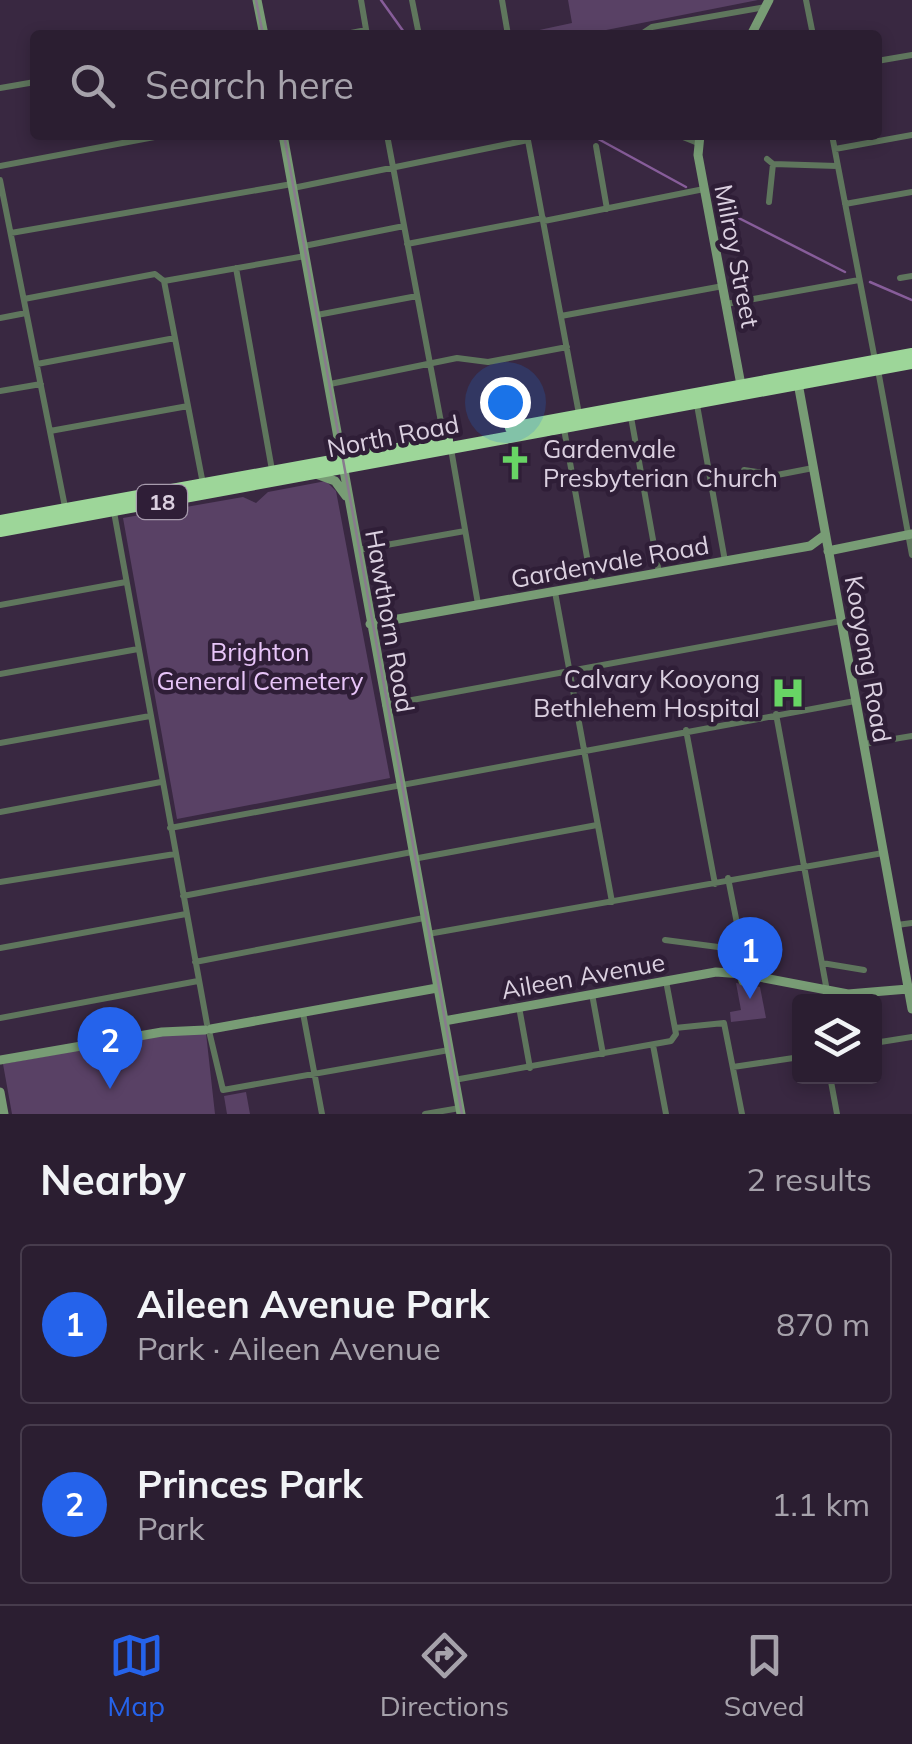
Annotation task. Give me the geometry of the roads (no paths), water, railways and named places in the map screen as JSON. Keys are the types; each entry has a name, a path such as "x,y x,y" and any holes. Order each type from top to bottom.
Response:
{"highway":[{"name":"North Road","path":"876,365 912,354"},
{"name":"North Road","path":"448,444 580,415 696,402 797,379 912,363"},
{"name":"North Road","path":"113,506 272,470 342,463 564,427 630,415 741,385 797,379"},
{"name":"North Road","path":"0,521 316,474 342,463"},
{"name":"North Road","path":"0,532 67,514"}],"street":[{"path":"257,0 263,30"},
{"path":"361,0 367,30"},
{"path":"412,0 418,30"},
{"path":"502,0 507,30"},
{"path":"806,0 812,30"},
{"path":"648,30 765,7"},
{"path":"753,30 765,7"},
{"path":"882,60 912,54"},
{"path":"0,88 30,83"},
{"path":"834,149 912,135"},
{"path":"0,166 138,140"},
{"name":"Hawthorn Road","path":"284,140 460,1111"},
{"path":"387,140 479,606"},
{"path":"10,233 293,186 519,140"},
{"path":"528,140 580,415"},
{"name":"Milroy Street","path":"699,140 741,385"},
{"path":"833,140 912,554"},
{"path":"596,146 607,209"},
{"path":"769,202 770,162 838,166"},
{"path":"0,180 67,514"},
{"path":"407,244 705,191"},
{"path":"844,204 912,192"},
{"path":"164,281 236,268 404,226"},
{"path":"236,268 272,470"},
{"path":"24,299 156,274 164,281 202,484"},
{"path":"900,278 912,276"},
{"path":"726,304 859,280"},
{"path":"561,316 723,286"},
{"path":"317,315 417,296"},
{"path":"0,318 26,313"},
{"path":"37,364 175,338"},
{"path":"330,384 466,357 488,362 567,347"},
{"name":"Kooyong Road","path":"797,379 912,1008"},
{"path":"0,391 40,384"},
{"path":"696,402 725,561"},
{"path":"50,432 188,406"},
{"path":"630,415 659,573"},
{"path":"564,427 592,585"},
{"path":"744,470 777,475 813,468"},
{"path":"316,474 335,482 348,498"},
{"path":"113,506 198,982 221,1089 449,1050"},
{"path":"357,550 465,531"},
{"path":"828,549 910,534"},
{"name":"Gardenvale Road","path":"371,626 810,546 825,535"},
{"path":"0,605 126,582"},
{"path":"555,592 612,902"},
{"path":"385,705 841,620"},
{"path":"0,674 138,649"},
{"path":"170,828 855,699"},
{"path":"776,714 828,991"},
{"path":"0,742 150,716"},
{"path":"686,730 714,882"},
{"path":"864,745 912,736"},
{"path":"0,812 161,782"},
{"path":"183,896 597,825"},
{"path":"428,936 883,851"},
{"path":"0,882 175,854"},
{"path":"728,881 744,975"},
{"path":"0,948 186,914"},
{"path":"195,962 424,918"},
{"path":"897,927 912,924"},
{"path":"666,940 742,950"},
{"path":"822,963 864,970"},
{"name":"Aileen Avenue","path":"444,1021 717,972 864,995 908,989"},
{"path":"455,1082 674,1039 666,981"},
{"path":"0,1018 198,982"},
{"path":"0,1060 208,1029 437,988"},
{"path":"592,994 604,1054"},
{"path":"519,1008 530,1068"},
{"path":"303,1012 322,1114"},
{"path":"675,1028 723,1022 742,1114"},
{"path":"882,1042 912,1036"},
{"path":"653,1045 666,1114"},
{"path":"733,1069 792,1058"},
{"path":"831,1084 837,1114"},
{"path":"0,1092 4,1114"},
{"path":"425,1114 460,1111"}],"waterway":[{"path":"381,0 402,30"},
{"path":"600,140 686,187"},
{"path":"715,206 845,272"},
{"path":"870,282 912,300"}],"tram line":[{"path":"256,0 262,30"},
{"path":"285,140 462,1114"}],"place":[{"name":"Gardenvale Presbyterian Church","path":"515,463"},
{"name":"Calvary Kooyong Bethlehem Hospital","path":"788,693"},
{"name":"Aileen Avenue Park","path":"750,999"},
{"name":"Princes Park","path":"110,1089"}],"park label":[{"name":"Brighton General Cemetery","path":"260,666"}]}
